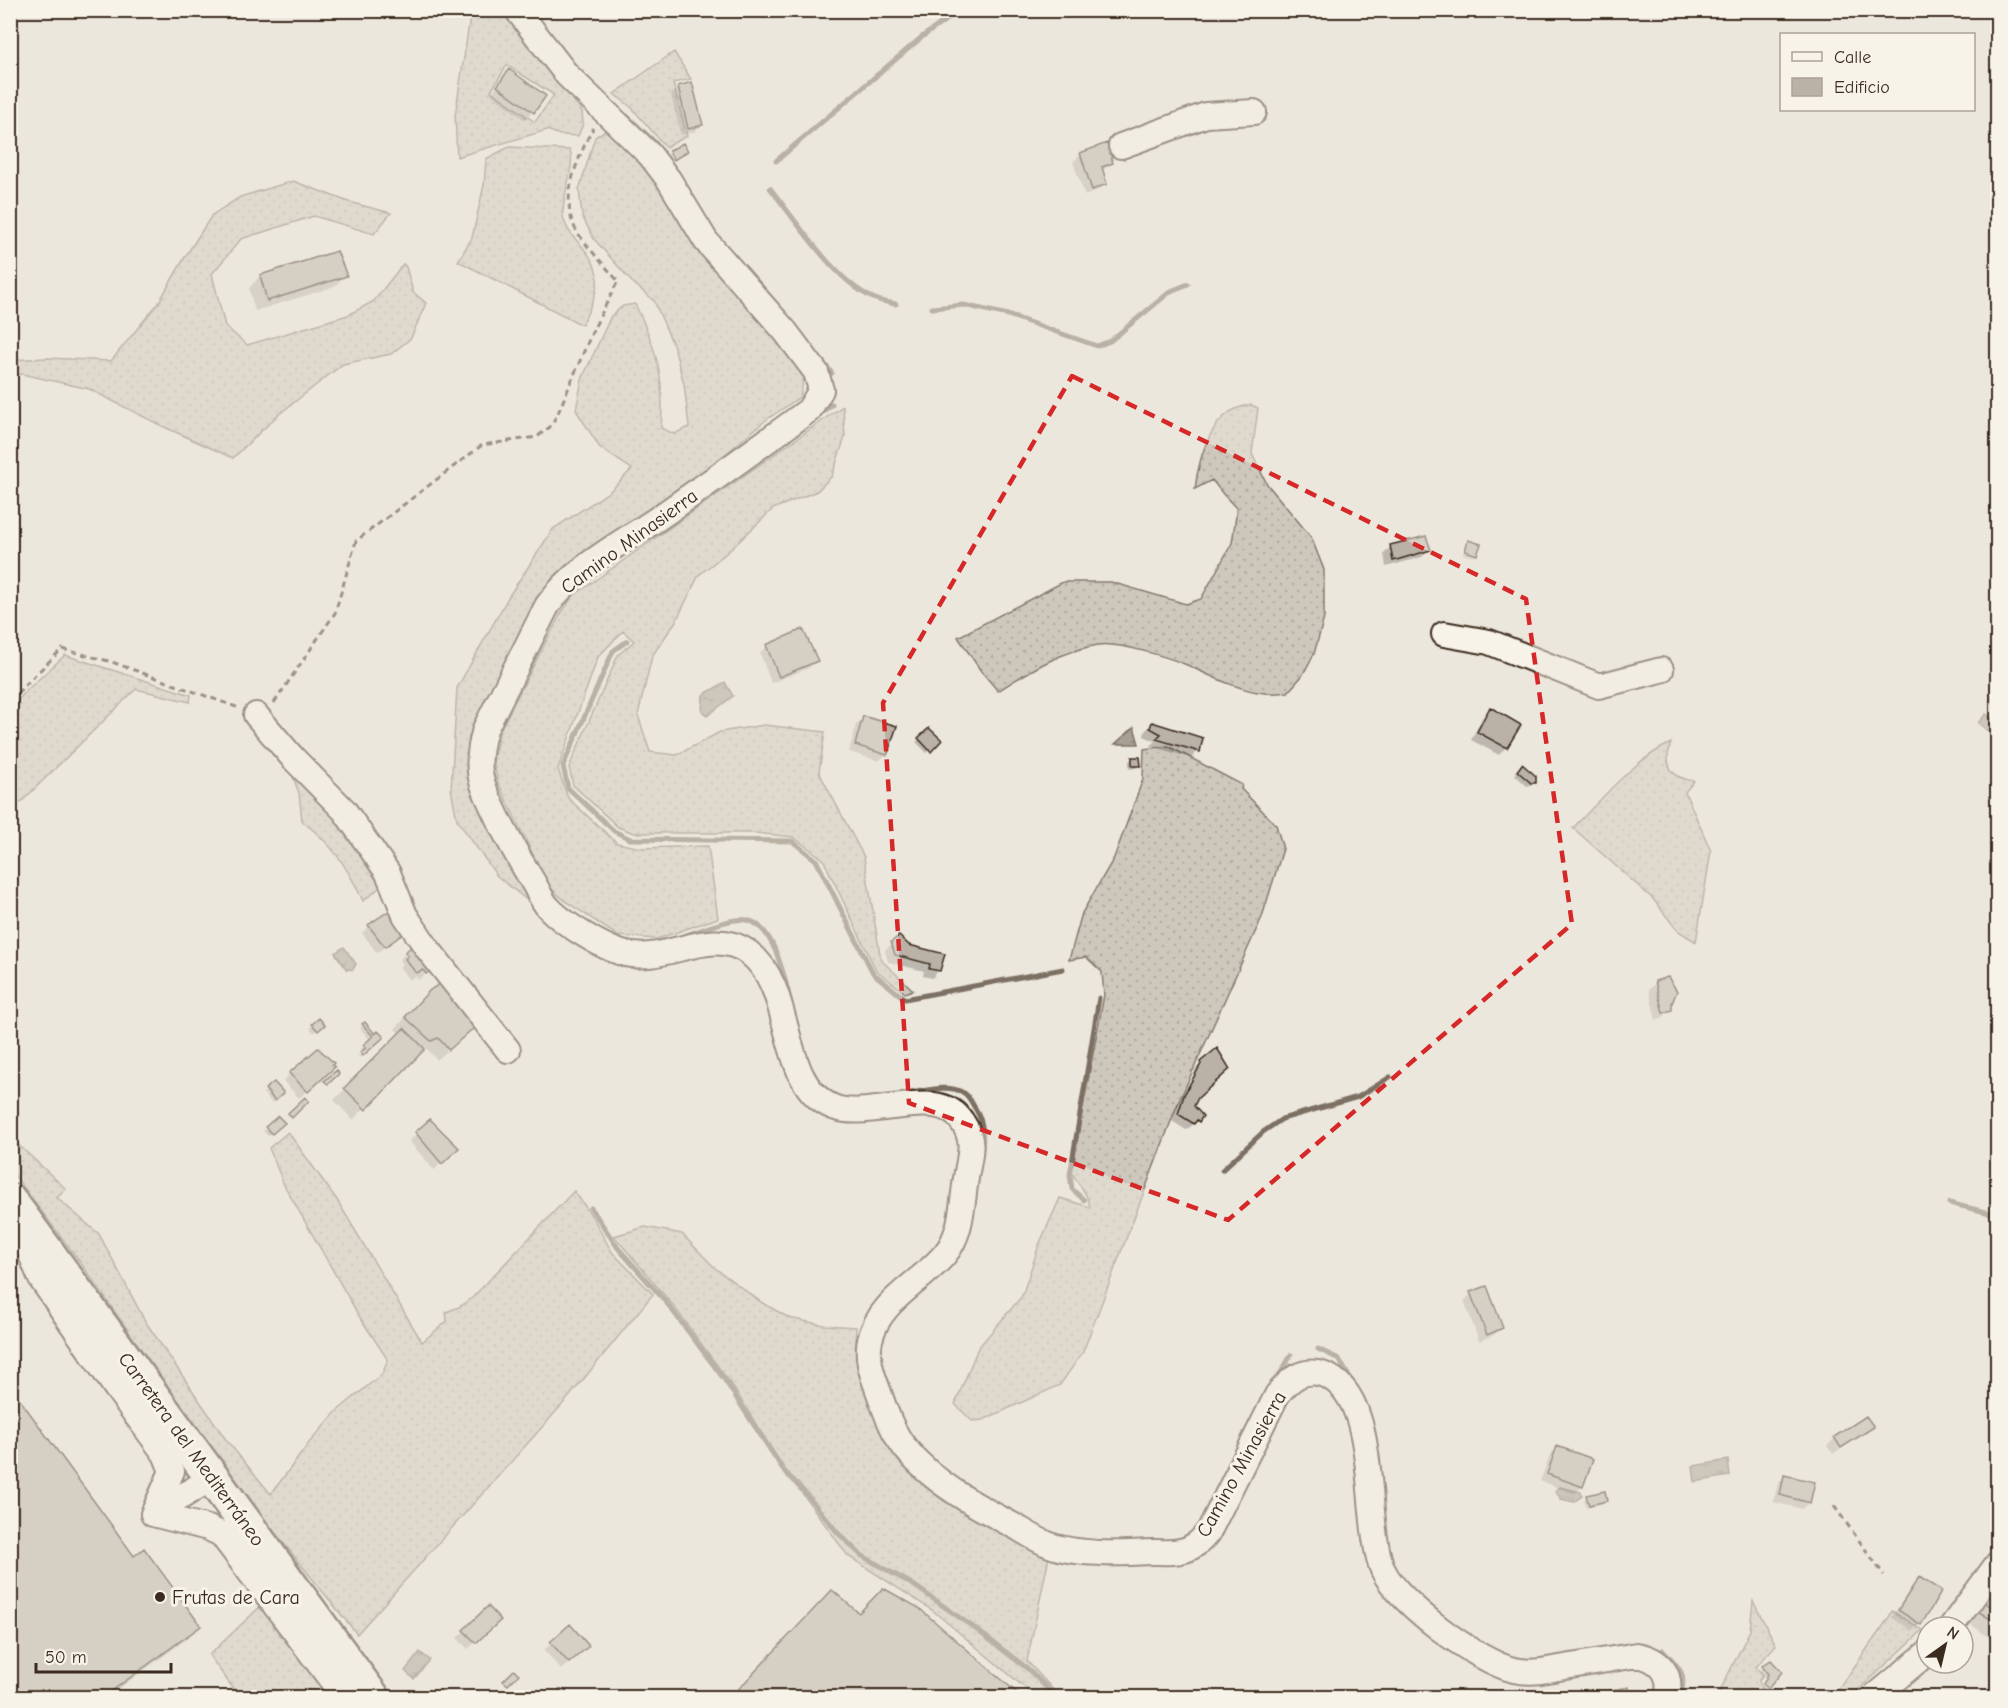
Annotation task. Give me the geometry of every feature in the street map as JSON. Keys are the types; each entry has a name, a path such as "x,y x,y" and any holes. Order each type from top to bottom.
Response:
{"highway":[{"name":"Carretera del Mediterráneo","path":"10,1200 372,1698"}],"street":[{"name":"Camino Minasierra","path":"517,10 567,75 650,154 669,180 706,241 785,332 816,372 821,390 809,410 694,494 583,570 555,594 485,729 481,744 480,771 484,787 508,841 548,908 582,934 623,954 632,955 656,954 715,941 746,950 759,962 773,985 801,1075 814,1096 836,1108 853,1111 921,1104 938,1105 953,1111 961,1118 972,1141 959,1224 954,1240 945,1255 886,1308 875,1322 870,1339 870,1367 884,1407 904,1446 922,1467 945,1484 988,1513 1049,1545 1101,1554 1179,1552 1199,1543 1209,1531 1277,1395 1299,1374 1312,1371 1330,1377 1341,1386 1349,1398 1361,1427 1368,1460 1376,1551 1390,1583 1409,1605 1481,1656 1512,1670 1541,1671 1637,1655 1647,1657 1656,1662 1667,1677 1670,1686 1667,1698"},
{"path":"1121,146 1206,116 1254,112"},
{"path":"1444,634 1490,642 1599,686 1662,670"},
{"path":"256,715 293,758 344,810 388,873 405,915 427,948 508,1050"},
{"path":"10,1205 41,1279 116,1388 165,1454 172,1471 153,1514"},
{"path":"10,1246 21,1261 41,1279"},
{"path":"153,1514 212,1478"},
{"path":"153,1514 208,1528 221,1534 345,1698"},
{"path":"1960,1615 1998,1563"},
{"path":"1873,1698 1915,1663"}],"path":[{"path":"10,701 63,650 112,662 256,715 276,702 335,613 356,542 483,445 537,437 550,427 554,420 593,330 618,281 574,228 569,211 570,191 584,146 602,108"},
{"path":"1834,1506 1884,1575"}],"highlighted area":[{"path":"1072,376 1526,599 1572,924 1228,1220 909,1103 883,703"}],"shaded area":[{"path":"471,11 507,11 527,44 561,79 565,90 582,111 583,124 578,136 560,135 547,130 457,157 455,116","holes":["507,65 554,95 535,122 491,91"]},
{"path":"674,52 691,79 673,83 687,136 666,147 631,107 614,94"},
{"path":"609,128 657,184 703,248 805,372 800,397 766,420 645,516 557,574 535,610 469,737 472,785 520,879 528,901 497,876 457,820 451,789 457,688 509,596 553,529 609,492 632,469 600,448 576,410 582,379 611,316 623,306 635,304 654,350 662,394 661,428 674,434 689,427 684,384 674,347 654,301 632,282 594,239 582,216 579,190 595,137"},
{"path":"509,147 570,150 571,164 563,217 570,232 594,263 597,273 596,292 582,325 458,261 472,238 484,185 486,159"},
{"path":"293,181 349,202 391,213 374,234 314,216 241,239 212,274 225,326 247,345 348,315 374,301 403,264 406,267 413,292 426,303 411,338 391,354 343,364 278,415 233,458 89,389 22,374 11,375 11,360 47,358 111,361 159,302 212,215 240,197"},
{"path":"1251,405 1258,408 1252,454 1267,484 1311,537 1324,570 1324,618 1314,654 1302,676 1288,692 1255,692 1168,658 1130,648 1107,645 1084,648 1058,657 998,691 958,637 1063,582 1111,582 1186,604 1201,599 1232,543 1237,509 1212,480 1195,489 1200,462 1217,424 1238,408"},
{"path":"843,406 845,437 832,476 817,491 773,509 730,550 699,575 676,621 652,656 638,715 650,752 677,755 720,732 764,725 825,732 819,772 864,857 881,960 913,990 905,993 876,970 823,859 793,837 755,833 634,833 618,827 573,785 569,767 618,655 634,641 623,631 598,657 558,769 568,798 617,843 641,848 708,846 718,918 657,939 618,936 568,903 549,887 498,783 493,760 500,730 560,615 573,596"},
{"path":"65,655 191,695 190,702 136,689 11,812 11,708"},
{"path":"1671,743 1668,758 1671,770 1680,777 1694,781 1685,792 1711,851 1696,942 1677,930 1653,899 1573,828 1631,770"},
{"path":"1168,746 1242,785 1241,789 1276,825 1283,849 1262,917 1176,1108 1083,1352 1060,1385 983,1420 972,1421 955,1404 978,1348 1022,1296 1039,1245 1060,1198 1090,1207 1085,1192 1071,1171 1104,995 1102,972 1086,957 1069,960 1082,913 1114,858 1143,779 1144,749"},
{"path":"289,766 318,789 384,884 363,901 338,857 302,821 299,793"},
{"path":"288,1132 337,1200 422,1342 447,1321 446,1312 459,1307 473,1297 574,1191 592,1216 612,1252 653,1294 569,1397 357,1634 256,1509 80,1262 11,1171 10,1137 66,1189 57,1198 99,1234 145,1321 227,1441 271,1494 309,1443 337,1411 382,1374 388,1360 359,1316 284,1185 269,1148"},
{"path":"645,1227 682,1234 715,1268 761,1302 789,1318 824,1325 856,1327 856,1352 880,1425 1049,1557 1027,1661 1060,1697 1036,1697 932,1610 848,1556 783,1467 733,1387 672,1304 614,1236"},
{"path":"1753,1601 1776,1645 1756,1667 1763,1675 1759,1680 1763,1696 1762,1698 1717,1697 1750,1630"},
{"path":"262,1605 328,1697 239,1697 209,1655"},
{"path":"1892,1611 1915,1625 1915,1637 1851,1697 1833,1697"}],"water":[{"path":"725,682 733,696 707,716 702,711 703,695"},
{"path":"1986,714 1997,723 1996,738 1978,723"},
{"path":"1134,727 1139,744 1115,744"},
{"path":"344,947 356,964 353,970 347,970 335,953"},
{"path":"1728,1460 1730,1476 1695,1482 1693,1466"},
{"path":"1560,1487 1581,1492 1582,1496 1574,1502 1561,1499 1555,1491"},
{"path":"420,1652 430,1660 414,1679 405,1671"}],"building":[{"path":"509,69 546,96 534,113 497,86"},
{"path":"692,82 703,125 688,129 678,86"},
{"path":"683,143 688,151 674,160 669,151"},
{"path":"1107,143 1113,163 1102,167 1107,184 1092,190 1080,153"},
{"path":"337,251 347,276 267,301 260,275"},
{"path":"1426,536 1431,550 1393,561 1390,545"},
{"path":"1468,540 1481,544 1477,555 1465,551"},
{"path":"803,629 818,661 779,677 766,645"},
{"path":"1490,707 1521,725 1507,748 1477,732"},
{"path":"863,716 897,726 887,755 855,745"},
{"path":"1152,722 1203,738 1200,752 1156,739 1161,734 1150,728"},
{"path":"929,728 942,740 931,752 918,738"},
{"path":"1132,757 1140,757 1141,766 1132,766"},
{"path":"1522,764 1536,776 1536,783 1531,783 1517,771"},
{"path":"393,908 407,931 385,947 368,925"},
{"path":"899,936 909,945 945,954 940,971 929,969 930,964 895,955 891,942"},
{"path":"417,942 436,967 426,974 423,970 416,973 405,959 408,956 405,952"},
{"path":"1668,977 1677,991 1672,1010 1663,1013 1655,981"},
{"path":"444,981 478,1027 470,1031 449,1050 438,1038 431,1041 405,1017 430,990"},
{"path":"319,1018 325,1025 318,1031 312,1024"},
{"path":"365,1022 375,1034 378,1031 384,1037 363,1056 360,1052 366,1048 363,1045 373,1036 362,1024"},
{"path":"404,1028 425,1049 366,1110 344,1088"},
{"path":"318,1048 334,1063 332,1065 335,1067 308,1092 289,1073"},
{"path":"1217,1048 1230,1069 1198,1098 1194,1106 1203,1116 1199,1122 1197,1120 1194,1124 1178,1114 1184,1095 1200,1062"},
{"path":"337,1070 339,1074 328,1084 324,1081"},
{"path":"274,1082 284,1093 275,1101 265,1089"},
{"path":"305,1097 309,1101 292,1118 288,1113"},
{"path":"278,1116 285,1123 272,1134 265,1127"},
{"path":"430,1119 459,1148 442,1164 415,1132"},
{"path":"1487,1286 1503,1328 1487,1335 1470,1292"},
{"path":"10,1386 134,1556 144,1548 201,1626 102,1698 10,1698"},
{"path":"1866,1416 1874,1427 1841,1448 1834,1437"},
{"path":"1557,1446 1593,1459 1583,1487 1547,1474"},
{"path":"1784,1475 1815,1482 1810,1503 1780,1495"},
{"path":"1605,1491 1607,1501 1589,1505 1586,1495"},
{"path":"1919,1577 1942,1591 1927,1615 1915,1615 1915,1621 1898,1610"},
{"path":"883,1588 919,1608 1023,1698 730,1698 832,1590 859,1613"},
{"path":"1998,1596 1998,1624 1976,1610 1983,1601 1990,1606"},
{"path":"488,1606 501,1620 476,1643 463,1630"},
{"path":"570,1624 589,1646 569,1663 550,1642"},
{"path":"1771,1660 1782,1672 1768,1689 1763,1684 1768,1674 1762,1666"},
{"path":"514,1670 519,1674 508,1685 503,1681"},
{"path":"1629,1687 1631,1698 1607,1698 1605,1691"}],"waterway":[{"path":"776,161 922,37 960,10"},
{"path":"627,116 657,144 662,152"},
{"path":"770,188 819,252 848,281 863,293 878,300 896,304"},
{"path":"932,308 964,305 1008,315 1097,346 1110,341 1171,291 1188,284"},
{"path":"823,362 832,373"},
{"path":"804,428 832,404"},
{"path":"627,641 613,651 563,766 568,788 614,831 630,839 792,841 816,860 873,973 905,999 1063,969"},
{"path":"683,936 732,921 747,920 757,924 772,943 782,968 791,1003"},
{"path":"1084,1200 1072,1189 1070,1175 1099,998"},
{"path":"1222,1170 1263,1132 1282,1119 1358,1097 1390,1077"},
{"path":"907,1094 943,1088 958,1090 965,1094 970,1099 981,1122 982,1149"},
{"path":"1949,1203 1998,1215"},
{"path":"591,1208 618,1248 666,1302 724,1379 784,1471 838,1533 861,1555 915,1586 973,1627 1028,1669 1057,1698"},
{"path":"1318,1349 1339,1359 1352,1382"},
{"path":"1276,1381 1291,1355"},
{"path":"1663,1650 1681,1671 1683,1682 1680,1698"}],"place":[{"name":"Frutas de Cara","path":"160,1597"}]}
